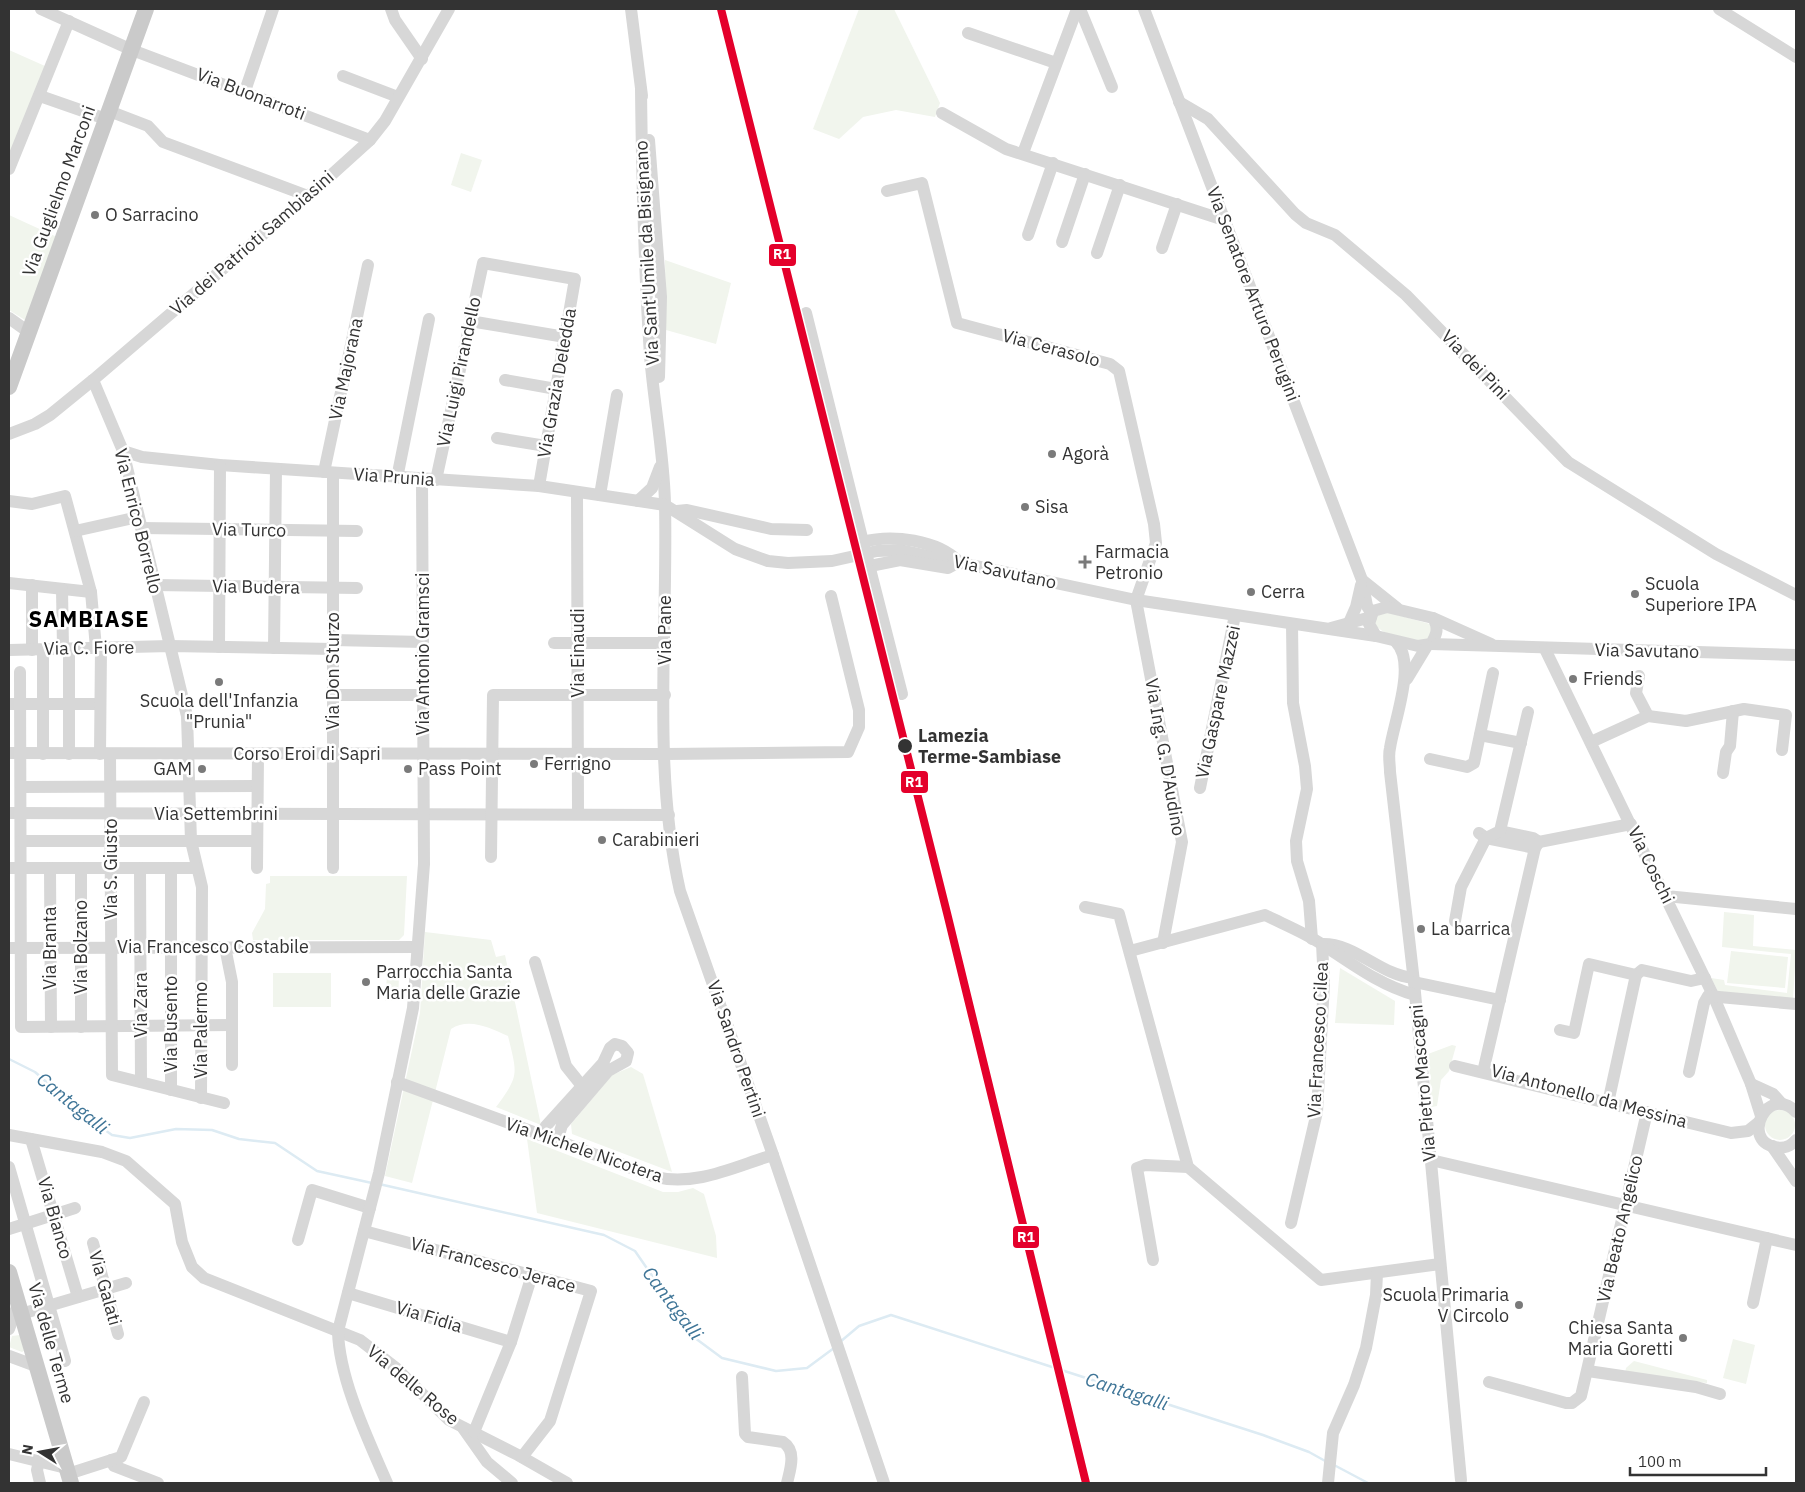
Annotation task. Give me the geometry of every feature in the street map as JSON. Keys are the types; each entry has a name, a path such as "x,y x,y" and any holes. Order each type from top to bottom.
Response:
{"main road":[{"name":"Via Guglielmo Marconi","path":"9,384 30,333 146,9"},
{"name":"Via delle Terme","path":"9,1272 16,1301 69,1475"}],"street":[{"name":"Via Buonarroti","path":"41,9 57,12 69,21 132,50 245,91 370,140"},
{"path":"245,91 273,9"},
{"path":"391,9 395,20 422,59"},
{"name":"Via dei Patrioti Sambiasini","path":"9,434 35,424 50,415 93,380 308,196 370,140 385,121 449,9"},
{"name":"Via Sant'Umile da Bisignano","path":"631,9 641,89 642,176 650,354 661,460 671,508"},
{"path":"1023,153 1078,9"},
{"path":"1078,9 1112,87"},
{"name":"Via Senatore Arturo Perugini","path":"1144,9 1362,580 1367,606 1371,615 1369,624 1376,636"},
{"path":"1719,9 1796,57"},
{"path":"9,169 69,21"},
{"path":"968,33 1056,63"},
{"path":"343,76 398,97"},
{"path":"40,96 148,126 163,142 308,196"},
{"name":"Via dei Pini","path":"1179,102 1208,119 1295,214 1306,223 1335,235 1406,295 1568,462 1716,554 1796,595"},
{"path":"942,113 1006,149 1224,220"},
{"path":"1028,236 1053,163"},
{"path":"1062,242 1085,174"},
{"name":"Via Cerasolo","path":"887,191 922,183 956,323 1110,364 1119,371 1154,524 1156,543 1136,600"},
{"path":"1097,253 1120,186"},
{"path":"1162,248 1177,204"},
{"name":"Via Luigi Pirandello","path":"436,480 482,263 575,279"},
{"name":"Via Majorana","path":"328,473 368,265"},
{"name":"Via Grazia Deledda","path":"539,486 575,279"},
{"path":"806,313 902,694"},
{"path":"9,318 30,333"},
{"path":"397,478 430,319"},
{"path":"470,321 565,337"},
{"name":"Via Enrico Borrello","path":"93,380 122,451 187,716 189,754"},
{"path":"505,380 556,389"},
{"path":"600,495 617,395"},
{"path":"497,438 546,446"},
{"name":"Via Prunia","path":"122,451 142,457 220,465 422,480 539,486 687,510 771,529 807,530"},
{"path":"638,501 647,495 656,481 661,460"},
{"path":"219,647 220,465"},
{"path":"274,648 276,469"},
{"name":"Via Don Sturzo","path":"328,473 333,531 333,868"},
{"name":"Via Antonio Gramsci","path":"388,1483 348,1386 338,1352 338,1331 379,1173 413,1008 424,864 422,480"},
{"name":"Via Einaudi","path":"577,492 578,814"},
{"name":"Via S. Giusto","path":"9,500 32,504 66,496 91,592 98,648 100,704 105,754 111,786 112,1075 141,1082"},
{"name":"Via Savutano","path":"671,508 735,549 768,562 832,561 877,552 900,550 1136,600 1376,636 1396,642 1545,649 1796,655"},
{"name":"Via Pane","path":"665,754 665,536 671,508"},
{"path":"665,536 672,521 680,518 691,521"},
{"name":"Via Turco","path":"75,531 139,523 219,529 357,532"},
{"path":"864,544 891,539 936,546 948,552 959,562 948,568 900,560 869,564"},
{"path":"1348,623 1356,607 1362,580 1397,608"},
{"path":"9,583 91,592"},
{"path":"32,585 43,704 43,754"},
{"name":"Via Budera","path":"154,585 357,588"},
{"path":"62,589 69,704 69,754"},
{"name":"Corso Eroi di Sapri","path":"15,753 665,754 848,752 859,727 859,710 831,596"},
{"name":"Via Ing. G. D'Audino","path":"1136,600 1182,842 1163,943"},
{"path":"1324,629 1371,615 1378,608 1397,608 1433,618 1498,647"},
{"name":"Via Gaspare Mazzei","path":"1200,788 1235,615"},
{"path":"1403,688 1413,665 1437,634 1437,625 1433,618"},
{"name":"Via Francesco Cilea","path":"1290,1223 1317,1112 1324,983 1309,901 1296,851 1296,841 1307,790 1305,766 1293,703 1292,624"},
{"name":"Via C. Fiore","path":"9,650 170,646 274,648 424,642"},
{"path":"1396,642 1402,647 1405,658 1403,688"},
{"path":"554,643 665,643"},
{"name":"Via Coschi","path":"1545,649 1713,995 1751,1084 1760,1120 1761,1137 1769,1144"},
{"path":"20,672 15,704 15,753 21,787 15,813 21,841 15,868 15,948 22,1027 232,1025"},
{"path":"1430,759 1471,767 1474,763 1493,673"},
{"path":"1639,676 1636,693 1648,716"},
{"name":"Via Pietro Mascagni","path":"1403,688 1389,751 1415,995 1461,1480"},
{"path":"333,695 424,695"},
{"path":"491,857 493,695 665,695"},
{"path":"15,704 100,704"},
{"path":"1591,742 1648,716 1686,721 1744,710 1786,715 1782,750"},
{"path":"1723,773 1726,752 1730,746 1733,711"},
{"path":"1500,830 1528,712"},
{"path":"1480,735 1521,743"},
{"name":"Via Palermo","path":"189,754 191,841 202,887 201,1098"},
{"path":"257,868 258,754"},
{"name":"Via Sandro Pertini","path":"665,754 672,857 680,891 773,1154 884,1483"},
{"path":"21,787 257,786"},
{"name":"Via Settembrini","path":"15,813 669,815"},
{"path":"1483,835 1537,845 1631,824"},
{"path":"1483,835 1500,830 1534,838 1537,845"},
{"path":"1455,921 1461,887 1483,835"},
{"path":"21,841 257,841"},
{"name":"Via Antonello da Messina","path":"1537,845 1483,1072 1769,1144 1792,1145"},
{"path":"15,868 197,868"},
{"name":"Via Branta","path":"50,868 51,1027"},
{"name":"Via Bolzano","path":"81,868 81,1027"},
{"name":"Via Zara","path":"140,868 141,1082"},
{"name":"Via Busento","path":"171,868 171,1090"},
{"path":"1666,896 1796,910"},
{"path":"1085,907 1119,914 1188,1167 1318,1278 1324,1280 1440,1264"},
{"path":"1130,951 1265,915 1317,941 1334,954 1396,989 1415,995"},
{"path":"1317,941 1336,944 1400,977 1500,1000"},
{"path":"225,947 232,982 232,1065"},
{"name":"Via Francesco Costabile","path":"15,948 418,947"},
{"path":"535,962 566,1066 582,1086"},
{"path":"1560,1030 1574,1033 1589,964 1636,975"},
{"path":"1608,1103 1636,975 1642,970 1691,981 1705,978"},
{"path":"1689,1072 1704,1003 1708,996 1796,1004"},
{"path":"540,1135 603,1063 612,1045 618,1044 626,1049 628,1053 626,1061 608,1071 562,1125 557,1141"},
{"path":"1455,1066 1483,1072"},
{"path":"141,1082 224,1103"},
{"name":"Via Michele Nicotera","path":"398,1082 656,1177 674,1181 697,1178 773,1154"},
{"path":"1751,1084 1773,1094 1790,1106"},
{"name":"Via Antonello da Messina","path":"1731,1133 1748,1132 1770,1107 1790,1106"},
{"name":"Via Beato Angelico","path":"1489,1382 1572,1403 1582,1396 1647,1112"},
{"name":"Via delle Rose","path":"9,1134 102,1152 126,1161 175,1204 192,1267 204,1278 360,1340 396,1368 449,1420 522,1457 567,1483"},
{"name":"Via Bianco","path":"31,1139 78,1297"},
{"path":"1769,1144 1796,1181"},
{"path":"1792,1145 1796,1181"},
{"path":"1431,1160 1796,1245"},
{"path":"1153,1260 1136,1168 1145,1164 1188,1167"},
{"path":"9,1167 65,1361"},
{"path":"298,1240 312,1190 371,1203"},
{"path":"9,1229 75,1208"},
{"name":"Via Francesco Jerace","path":"364,1231 591,1291 550,1421 522,1457"},
{"path":"1753,1303 1767,1238"},
{"name":"Via Galati","path":"92,1243 118,1334"},
{"path":"1328,1483 1334,1433 1354,1385 1366,1348 1376,1295 1377,1273"},
{"path":"474,1432 511,1342 532,1275"},
{"path":"9,1329 16,1301 49,1306 126,1283"},
{"name":"Via Fidia","path":"348,1293 511,1342"},
{"path":"9,1356 36,1366"},
{"path":"1588,1371 1696,1387 1720,1394"},
{"path":"742,1377 745,1434 748,1438 783,1442 788,1446 791,1451 791,1463 787,1483"},
{"path":"9,1456 69,1475 121,1458 144,1402"},
{"path":"462,1426 487,1462 512,1483"},
{"path":"111,1460 114,1466 120,1469 158,1483"},
{"path":"33,1483 38,1465"},
{"path":"38,1465 40,1483"}],"shaded area":[{"path":"859,9 894,9 940,103 935,117 896,110 863,117 839,139 813,129"},
{"path":"9,50 45,66 9,155"},
{"path":"461,153 482,160 471,192 451,185"},
{"path":"9,215 57,237 25,320 9,310"},
{"path":"665,260 731,283 716,344 666,330"},
{"path":"1383,611 1430,624 1433,635 1424,641 1384,632 1374,623 1375,617"},
{"path":"270,876 407,876 404,935 399,940 253,940 252,933 265,909 266,884 270,883"},
{"path":"1724,912 1754,915 1753,946 1796,950 1793,1000 1718,992 1711,978 1724,980 1725,985 1787,993 1791,954 1722,947"},
{"path":"425,932 491,940 496,957 505,955 541,1125 496,1107 513,1080 514,1067 508,1036 480,1025 472,1024 465,1024 451,1029 412,1183 385,1176 420,1013"},
{"path":"1731,951 1788,957 1785,988 1727,983"},
{"path":"1340,968 1395,1001 1394,1025 1335,1023"},
{"path":"273,973 331,973 331,1007 273,1007"},
{"path":"387,976 399,977 398,1001 385,1001"},
{"path":"1452,1045 1456,1046 1449,1071 1441,1080 1437,1106 1432,1107 1428,1054"},
{"path":"631,1067 643,1074 672,1172 572,1134 571,1124 612,1075"},
{"path":"1780,1110 1790,1115 1795,1125 1790,1135 1780,1140 1770,1135 1765,1125 1770,1115"},
{"path":"527,1139 663,1192 678,1192 693,1188 704,1194 716,1236 717,1258 537,1213"},
{"path":"20,1335 24,1351 22,1352 9,1347 12,1336"},
{"path":"1733,1339 1755,1345 1746,1384 1723,1378"},
{"path":"1634,1361 1707,1380 1707,1383 1625,1373 1626,1368"}],"waterway":[{"name":"Cantagalli","path":"9,1059 35,1072 84,1115 112,1135 130,1138 176,1129 212,1130 239,1139 275,1143 317,1171 372,1183"},
{"name":"Cantagalli","path":"379,1184 604,1235 635,1251 695,1338 722,1358 776,1371 807,1368 834,1348"},
{"name":"Cantagalli","path":"840,1342 859,1326 891,1315 1263,1435 1309,1452 1327,1462"},
{"name":"Cantagalli","path":"1334,1465 1368,1483"}],"transit line":[{"name":"R1","path":"721,9 947,913 1086,1483"}],"place":[{"name":"O Sarracino","path":"95,215"},
{"name":"Agorà","path":"1052,454"},
{"name":"Sisa","path":"1025,507"},
{"name":"Farmacia Petronio","path":"1085,562"},
{"name":"Cerra","path":"1251,592"},
{"name":"Scuola Superiore IPA","path":"1635,594"},
{"name":"Friends","path":"1573,679"},
{"name":"Scuola dell'Infanzia \"Prunia\"","path":"219,682"},
{"name":"Lamezia Terme-Sambiase","path":"905,746"},
{"name":"Ferrigno","path":"534,764"},
{"name":"GAM","path":"202,769"},
{"name":"Pass Point","path":"408,769"},
{"name":"Carabinieri","path":"602,840"},
{"name":"La barrica","path":"1421,929"},
{"name":"Parrocchia Santa Maria delle Grazie","path":"366,982"},
{"name":"Scuola Primaria V Circolo","path":"1519,1305"},
{"name":"Chiesa Santa Maria Goretti","path":"1683,1338"}],"district":[{"name":"SAMBIASE","path":"89,619"}]}
